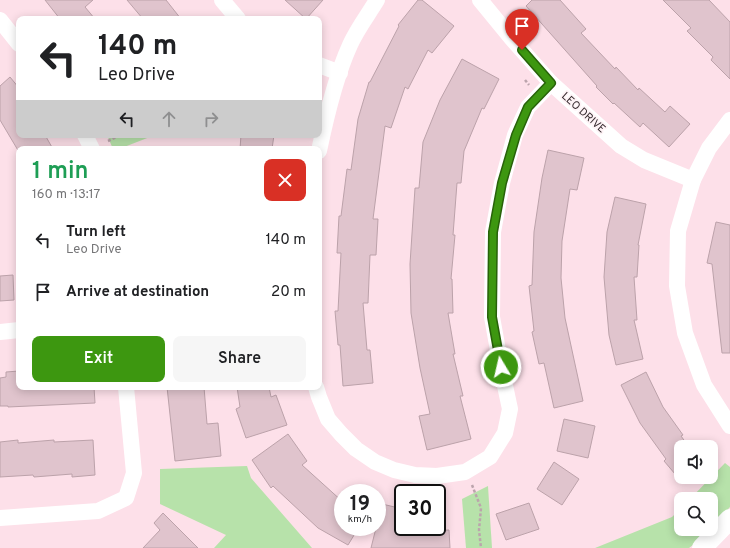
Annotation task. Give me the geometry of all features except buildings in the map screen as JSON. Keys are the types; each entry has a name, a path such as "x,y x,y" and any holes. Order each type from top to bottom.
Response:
{"street":[{"path":"222,0 235,16"},
{"path":"322,138 340,73 350,45 377,0"},
{"name":"LEO DRIVE","path":"480,0 551,83 621,146 644,160 693,180"},
{"path":"0,20 16,40"},
{"path":"322,66 340,73"},
{"path":"317,390 328,418 341,434 356,449 374,462 394,470 415,475 437,476 465,472 490,456 505,434 510,409 492,317 493,232 502,183 516,135 528,107 551,83"},
{"path":"730,120 709,148 693,180 678,231 677,286 685,333 701,378 730,426"},
{"path":"0,332 16,330"},
{"path":"0,518 98,511 126,498 134,473 126,390"},
{"path":"702,548 730,519"},
{"path":"717,548 730,539"}],"path":[{"path":"108,141 114,138"},
{"path":"465,472 481,508 479,530 481,548"}],"green space":[{"path":"108,138 147,138 127,146 112,146"},
{"path":"725,463 730,467 730,507 718,520 718,492 697,492 705,484 718,484 718,470"},
{"path":"247,466 251,478 312,548 214,548 226,535 160,504 160,469"},
{"path":"488,486 492,548 466,548 462,499"},
{"path":"674,515 674,536 704,536 689,548 595,548"}],"route":[{"path":"501,367 492,317 493,232 502,183 516,135 528,107 551,83 522,50"}]}
